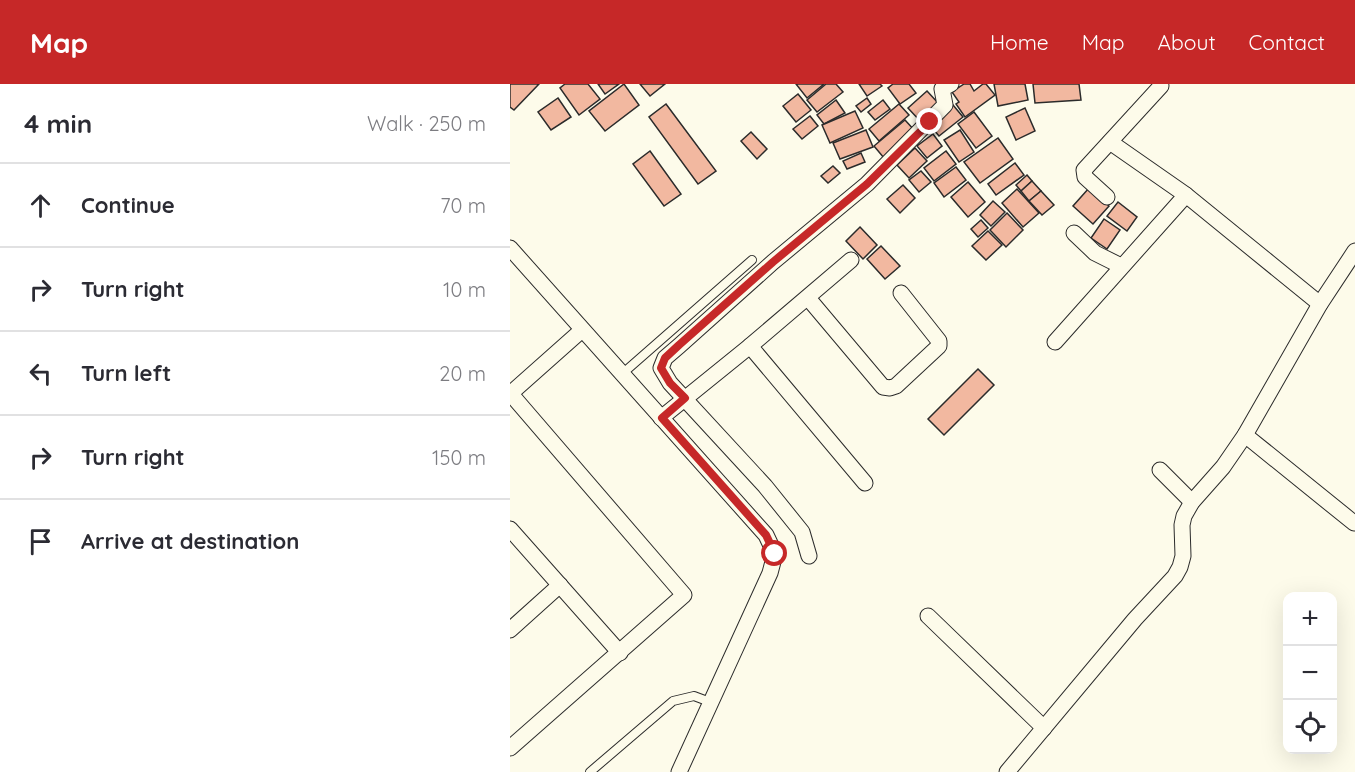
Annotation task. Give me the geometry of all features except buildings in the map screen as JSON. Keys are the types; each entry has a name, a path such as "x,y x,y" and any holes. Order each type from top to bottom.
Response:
{"street":[{"path":"809,556 802,532 765,486 663,374 661,368 665,358 773,262 867,184 945,105 942,89 951,84"},
{"path":"1107,196 1083,173 1161,86"},
{"path":"1110,142 1185,195 1320,304"},
{"path":"1055,342 1185,195"},
{"path":"1074,233 1095,253 1121,266"},
{"path":"510,248 766,535 775,554 770,573 679,772"},
{"path":"1007,772 1135,619 1175,576 1183,556 1184,516 1192,502 1216,478 1245,435 1320,304 1355,251"},
{"path":"662,418 851,260"},
{"path":"808,298 883,387 890,388 896,386 939,346 939,340 901,293"},
{"path":"510,748 684,595 510,393 582,330"},
{"path":"750,346 865,483"},
{"path":"1245,435 1354,524"},
{"path":"1160,470 1192,502"},
{"path":"510,529 620,653"},
{"path":"510,630 560,585"},
{"path":"928,616 1044,728"}],"lane":[{"path":"622,374 752,260"},
{"path":"590,772 673,701 694,696 710,702"}],"route":[{"path":"775,554 766,535 662,418 685,398 670,383 661,368 665,358 679,345 773,262 867,184 909,140 930,122"}]}
